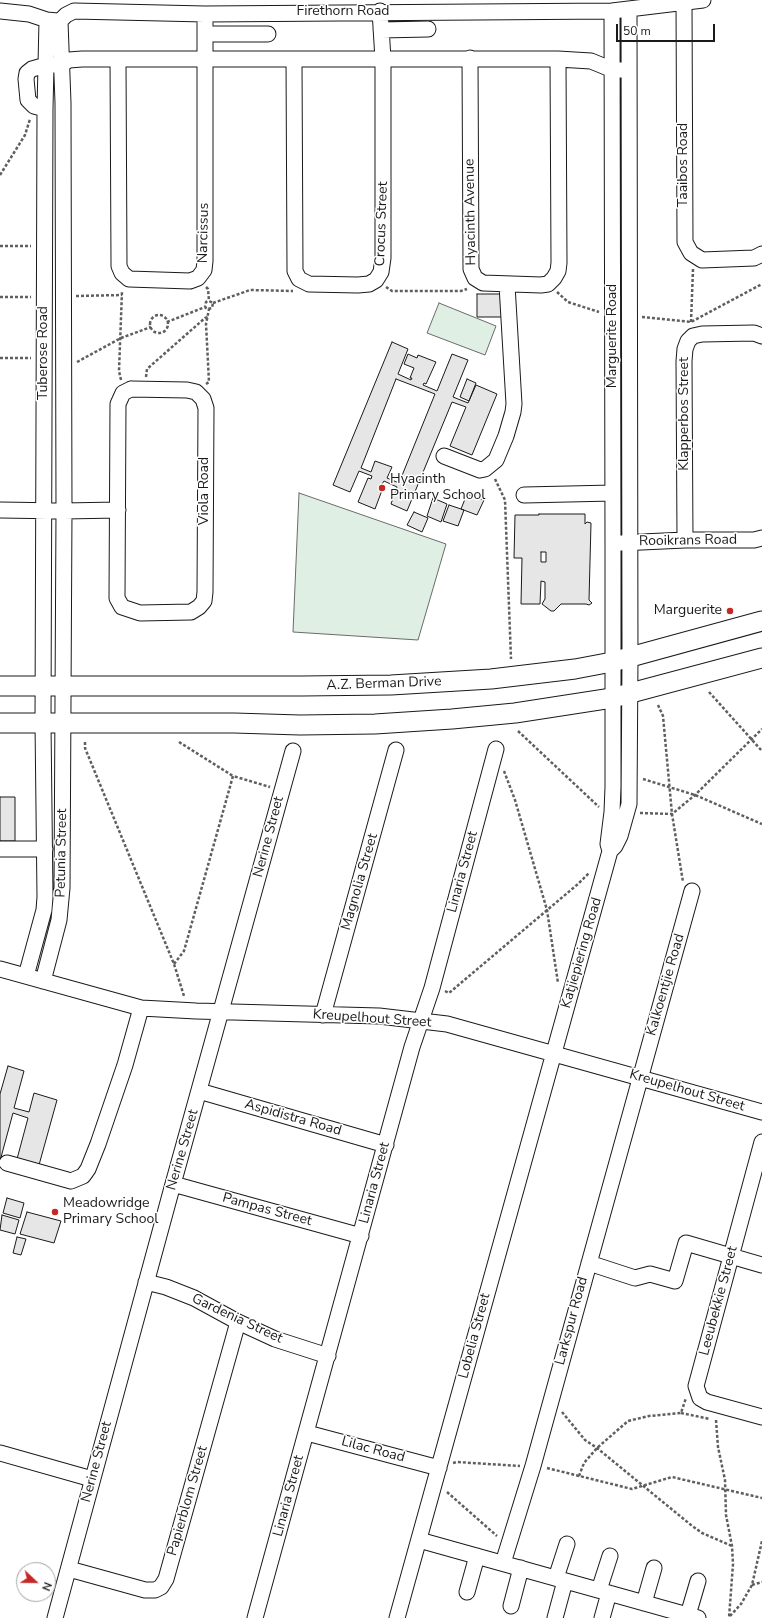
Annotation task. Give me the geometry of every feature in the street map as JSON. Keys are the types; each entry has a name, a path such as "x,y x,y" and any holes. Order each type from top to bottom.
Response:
{"main road":[{"name":"A.Z. Berman Drive","path":"0,686 391,685 491,680 529,676 612,662 762,621"},
{"path":"0,723 234,723 300,725 418,722 515,713 612,698 762,658"}],"street":[{"name":"Firethorn Road","path":"54,20 74,11 205,14 380,11 433,13 490,6 612,10 703,0"},
{"name":"Taaibos Road","path":"684,2 685,242 691,253"},
{"name":"Marguerite Road","path":"629,9 630,694"},
{"name":"Marguerite Road","path":"612,10 614,544 612,698"},
{"path":"0,11 29,14 54,20"},
{"name":"Crocus Street","path":"294,59 295,271 299,278 309,284 369,284 376,280 381,272 383,258 383,59 380,11"},
{"name":"Narcissus","path":"118,59 119,266 122,273 129,278 190,281 198,278 204,270 205,261 205,14"},
{"name":"Tuberose Road","path":"54,20 53,65 63,103 63,686"},
{"path":"381,30 428,29"},
{"path":"205,34 268,34"},
{"name":"Hyacinth Avenue","path":"470,58 471,269 475,278 483,283 507,285 548,284"},
{"path":"53,65 69,60 118,59 558,58 591,61 613,70 629,69"},
{"path":"548,284 558,271 559,264 558,58"},
{"name":"Tuberose Road","path":"43,686 44,246 39,108 53,65"},
{"path":"691,253 702,260 754,258 762,254"},
{"path":"444,456 480,470 489,467 496,460 506,436 513,412 507,285"},
{"name":"Klapperbos Street","path":"685,540 684,361 685,349 692,329 702,334 754,333 762,336"},
{"name":"Viola Road","path":"131,389 187,390 196,392 203,399 206,408 205,592 204,601 200,607 191,612 140,613 122,606 118,598 118,510 118,404 123,393 131,389"},
{"path":"524,495 613,493"},
{"path":"0,510 118,510"},
{"name":"Rooikrans Road","path":"614,544 685,540 737,541 762,538"},
{"name":"Petunia Street","path":"26,976 44,910 45,849 43,686"},
{"name":"Petunia Street","path":"43,981 61,906 63,686"},
{"name":"Katjiepiering Road","path":"554,1054 610,851 615,846 620,836 629,804 630,694"},
{"name":"Katjiepiering Road","path":"610,851 608,844 612,812 612,698"},
{"name":"Linaria Street","path":"255,1618 420,1021 432,988 496,749"},
{"name":"Magnolia Street","path":"323,1015 396,750"},
{"name":"Nerine Street","path":"55,1618 293,751"},
{"path":"0,849 45,849"},
{"name":"Kalkoentjie Road","path":"640,1078 692,891"},
{"name":"Kreupelhout Street","path":"0,969 141,1008 221,1012 379,1016 447,1024 762,1112"},
{"path":"7,1163 71,1181 83,1176 88,1169 98,1144 125,1064 141,1008"},
{"name":"Lobelia Street","path":"397,1618 554,1054"},
{"name":"Larkspur Road","path":"503,1563 533,1466 640,1078"},
{"name":"Aspidistra Road","path":"199,1090 386,1145"},
{"name":"Leeubekkie Street","path":"697,1392 696,1386 762,1142"},
{"name":"Pampas Street","path":"173,1184 361,1236"},
{"path":"588,1263 635,1278 650,1274 675,1281 686,1243 730,1257 762,1265"},
{"name":"Gardenia Street","path":"146,1282 166,1287 194,1298 238,1322 274,1339 328,1356"},
{"name":"Papierblom Street","path":"68,1569 145,1590 155,1590 161,1587 166,1579 238,1322"},
{"path":"697,1392 700,1398 707,1402 762,1417"},
{"name":"Lilac Road","path":"307,1433 439,1468"},
{"path":"1,1456 92,1479"},
{"path":"419,1540 604,1592 648,1609 695,1617 698,1581"},
{"path":"556,1618 560,1580 567,1544"},
{"path":"467,1592 477,1556"},
{"path":"602,1618 604,1592 610,1556"},
{"path":"511,1606 521,1568"},
{"path":"648,1609 654,1568"}],"path":[{"path":"0,175 25,135 39,108"},
{"path":"0,246 44,246"},
{"path":"691,253 693,266 692,329"},
{"path":"548,284 568,302 605,314"},
{"path":"637,315 692,329 762,284"},
{"path":"392,291 461,291 474,287"},
{"path":"119,371 122,288"},
{"path":"167,322 205,306 206,302 209,301 208,289"},
{"path":"209,382 206,324 209,309 213,306 213,303 250,290 294,291"},
{"path":"70,296 122,295"},
{"path":"0,297 38,297"},
{"path":"209,301 213,303"},
{"path":"205,306 209,309"},
{"path":"158,316 162,316 167,322 166,329 160,333 153,330 151,327 152,320 158,316"},
{"path":"145,389 147,369 208,317"},
{"path":"75,363 120,338 151,327"},
{"path":"0,358 33,358"},
{"path":"489,467 505,500 511,659"},
{"path":"709,692 762,751"},
{"path":"658,705 663,716 669,787 680,874 683,882 692,891"},
{"path":"637,813 672,814 695,795 762,729"},
{"path":"518,731 602,810"},
{"path":"85,742 85,748 174,964 184,997"},
{"path":"179,742 233,776 282,790"},
{"path":"496,749 515,800 547,910 559,984"},
{"path":"174,964 184,951 233,776"},
{"path":"640,778 695,795 762,824"},
{"path":"432,988 449,993 578,884 610,851"},
{"path":"579,1476 584,1463 597,1448 628,1422 649,1416 681,1413 686,1398 697,1392"},
{"path":"549,1406 562,1411 585,1440 597,1448 702,1533 732,1546"},
{"path":"716,1420 718,1447 725,1480 726,1515 732,1546 733,1564 730,1617"},
{"path":"498,1538 447,1494 439,1468 457,1462 541,1466 632,1489 672,1477 762,1498"},
{"path":"730,1617 741,1604 752,1585 762,1541"},
{"path":"752,1585 762,1582"}],"green space":[{"path":"439,303 496,326 485,355 427,333"},
{"path":"299,493 446,544 418,640 293,632"}],"building":[{"path":"477,294 505,294 505,317 477,317"},
{"path":"392,342 408,349 398,374 411,380 412,378 410,378 414,368 404,364 408,354 417,358 418,355 436,362 426,384 424,383 423,385 437,391 452,354 468,360 453,397 468,403 476,385 497,394 472,455 450,446 466,407 452,402 407,511 391,504 397,487 384,481 382,484 384,485 375,509 358,502 368,478 371,479 372,476 359,471 350,492 333,485","holes":["396,379 435,394 399,483 387,478 392,467 375,461 371,472 361,468"]},
{"path":"467,379 476,383 469,401 460,397"},
{"path":"467,494 484,500 477,515 461,509"},
{"path":"433,498 447,504 441,522 427,516"},
{"path":"449,505 464,510 458,526 443,521"},
{"path":"414,512 428,518 422,532 407,525"},
{"path":"585,514 585,524 587,522 591,523 589,600 592,603 589,605 561,604 554,611 551,611 542,604 545,599 545,582 541,581 540,604 521,604 522,558 514,558 515,515","holes":["541,552 546,552 546,562 541,562"]},
{"path":"0,797 15,797 15,841 0,841"},
{"path":"8,1066 24,1071 14,1108 29,1112 34,1093 57,1100 39,1165 17,1159 28,1118 13,1113 0,1161 0,1094"},
{"path":"7,1198 24,1203 20,1218 3,1213"},
{"path":"27,1212 61,1221 54,1243 20,1234"},
{"path":"2,1215 19,1220 15,1234 0,1230"},
{"path":"17,1237 26,1239 21,1255 13,1253"}],"place":[{"name":"Hyacinth Primary School","path":"382,488"},
{"name":"Marguerite","path":"730,611"},
{"name":"Meadowridge Primary School","path":"55,1212"}]}
